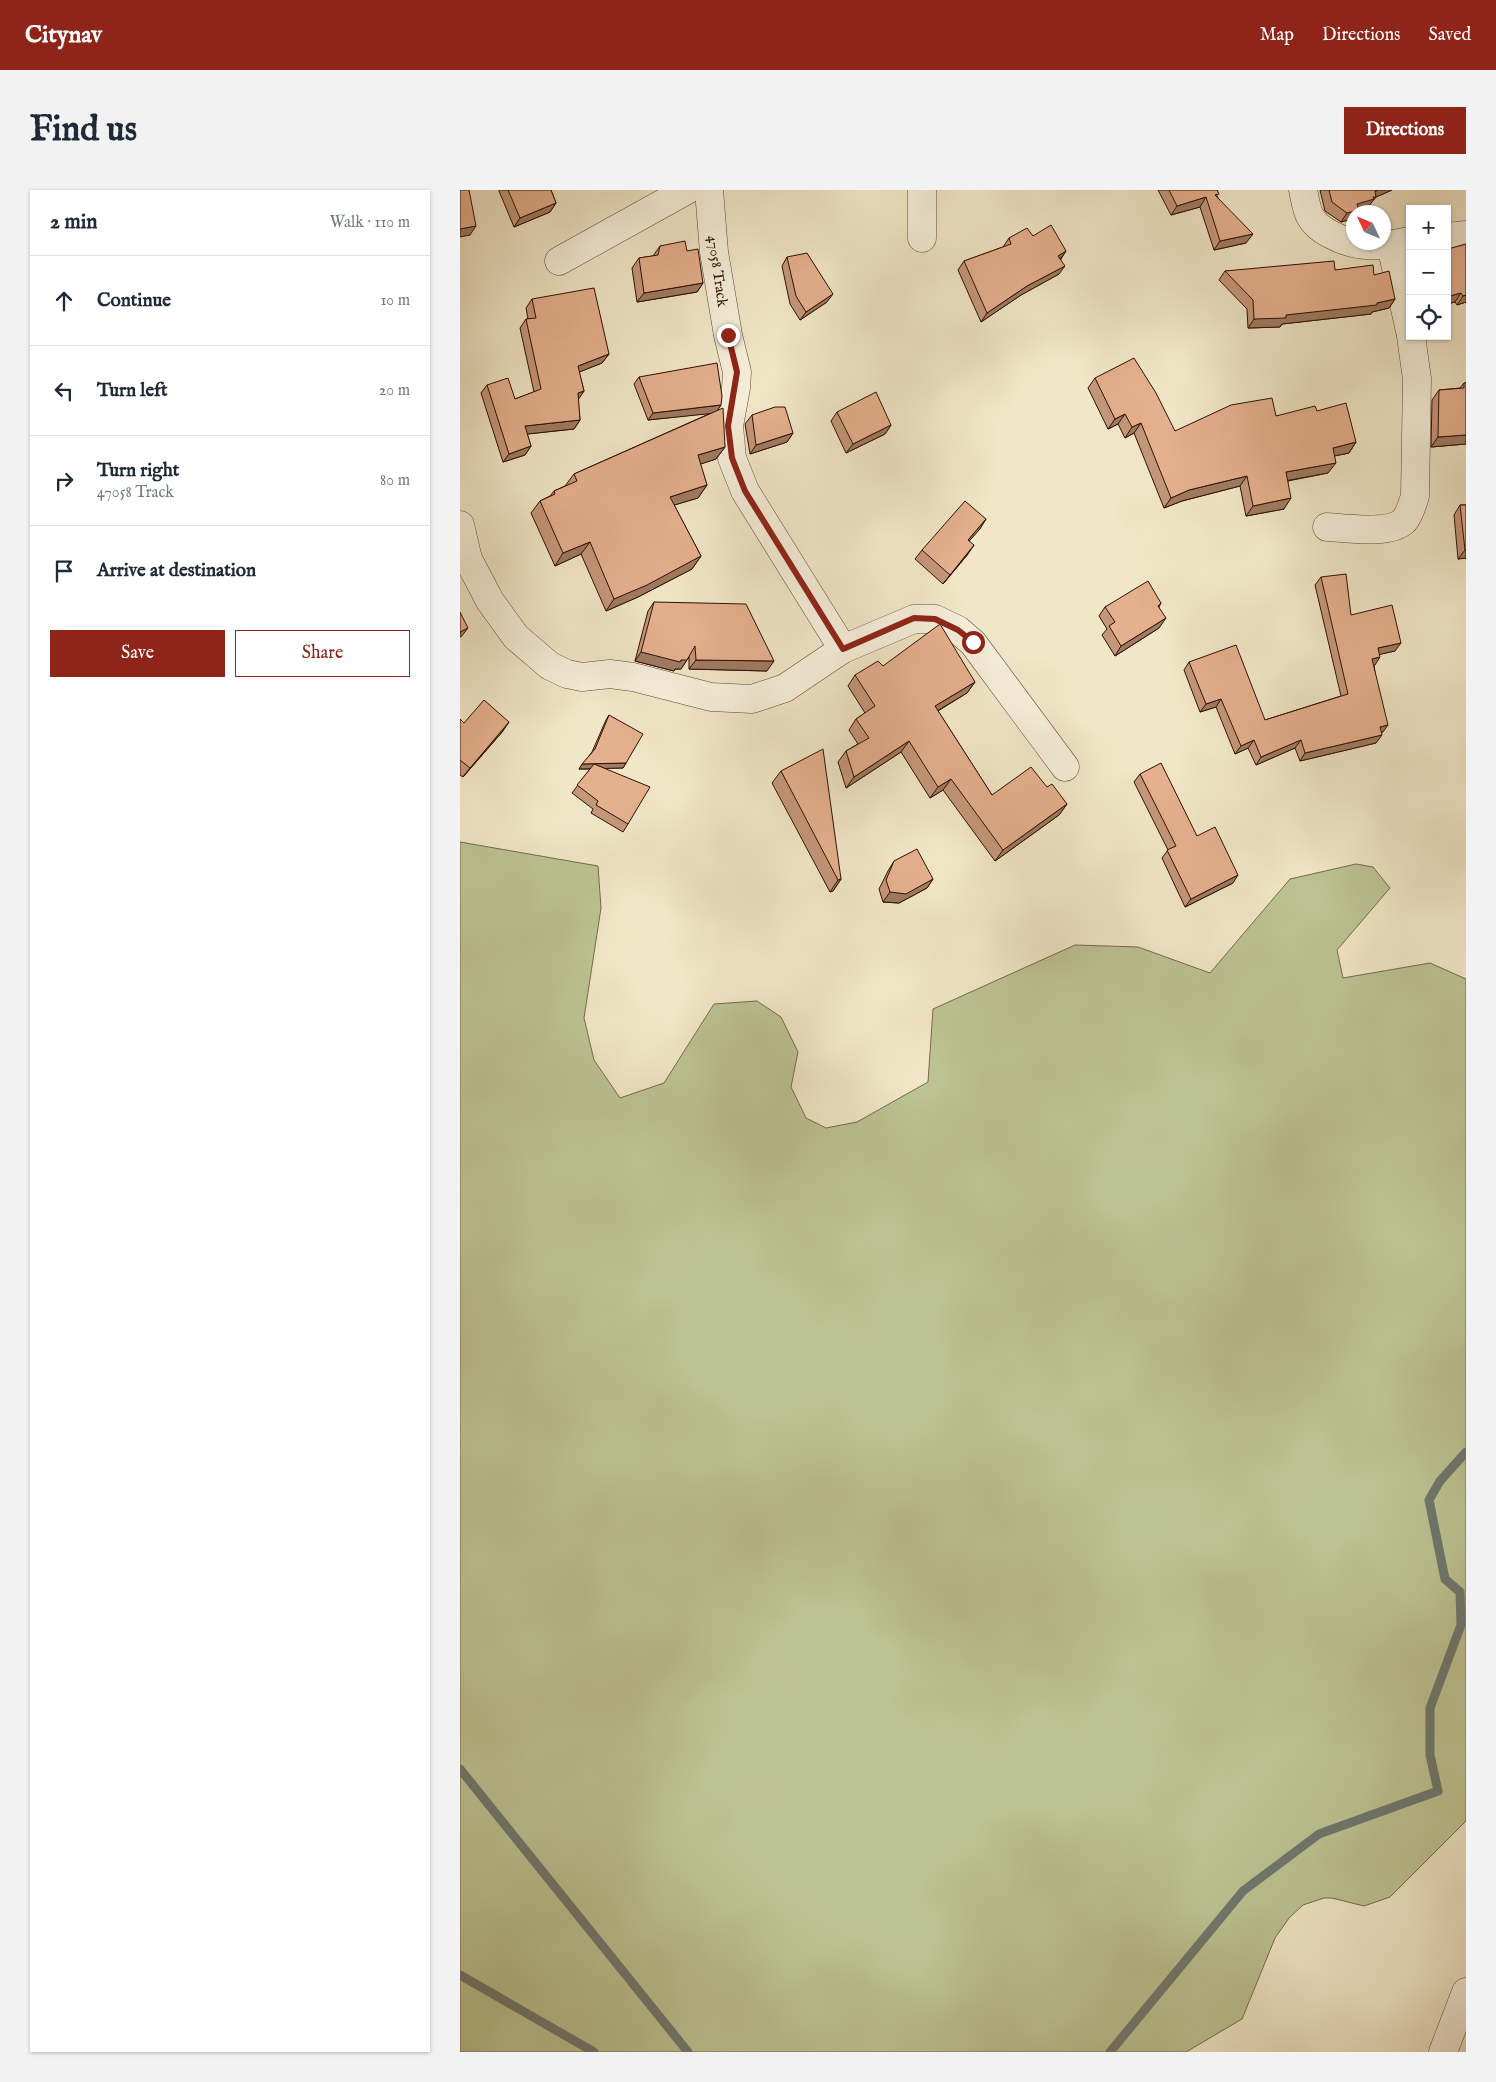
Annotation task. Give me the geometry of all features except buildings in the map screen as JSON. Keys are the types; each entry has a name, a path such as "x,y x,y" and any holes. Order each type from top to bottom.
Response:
{"street":[{"path":"558,260 687,190"},
{"name":"47058 Track","path":"710,190 714,252 728,335 737,372 728,426 732,458 745,491 843,649"},
{"path":"922,190 922,238"},
{"path":"1302,190 1309,214 1322,230 1342,241 1366,246 1401,243 1406,295"},
{"path":"1451,237 1466,235"},
{"path":"1327,527 1388,528 1402,522 1410,513 1415,496 1417,379 1411,340"},
{"path":"460,526 468,559 490,602 516,637 550,666 567,674 582,677 610,674 633,677 711,697 752,699 785,688 843,649 914,618 935,619 958,630 973,642 1065,767"},
{"path":"1443,2052 1466,1992"}],"green space":[{"path":"460,842 598,866 601,908 584,1018 594,1060 620,1098 664,1083 714,1004 757,1001 781,1017 798,1052 791,1087 806,1118 826,1128 857,1122 928,1082 933,1009 1075,945 1138,947 1210,973 1290,879 1356,864 1373,867 1390,888 1337,950 1343,978 1430,963 1466,979 1466,1821 1390,1897 1364,1906 1332,1898 1324,1898 1303,1905 1289,1918 1275,1938 1242,2019 1186,2052 460,2052"}],"waterway":[{"path":"1110,2052 1243,1891 1319,1834 1438,1791 1430,1755 1430,1708 1461,1625 1460,1592 1445,1579 1429,1500 1440,1481 1466,1452"},
{"path":"460,1769 688,2052"},
{"path":"460,1975 594,2052"}],"route":[{"path":"728,335 737,372 736,388 728,426 732,458 745,491 843,649 914,618 935,619 958,630 973,642"}]}
